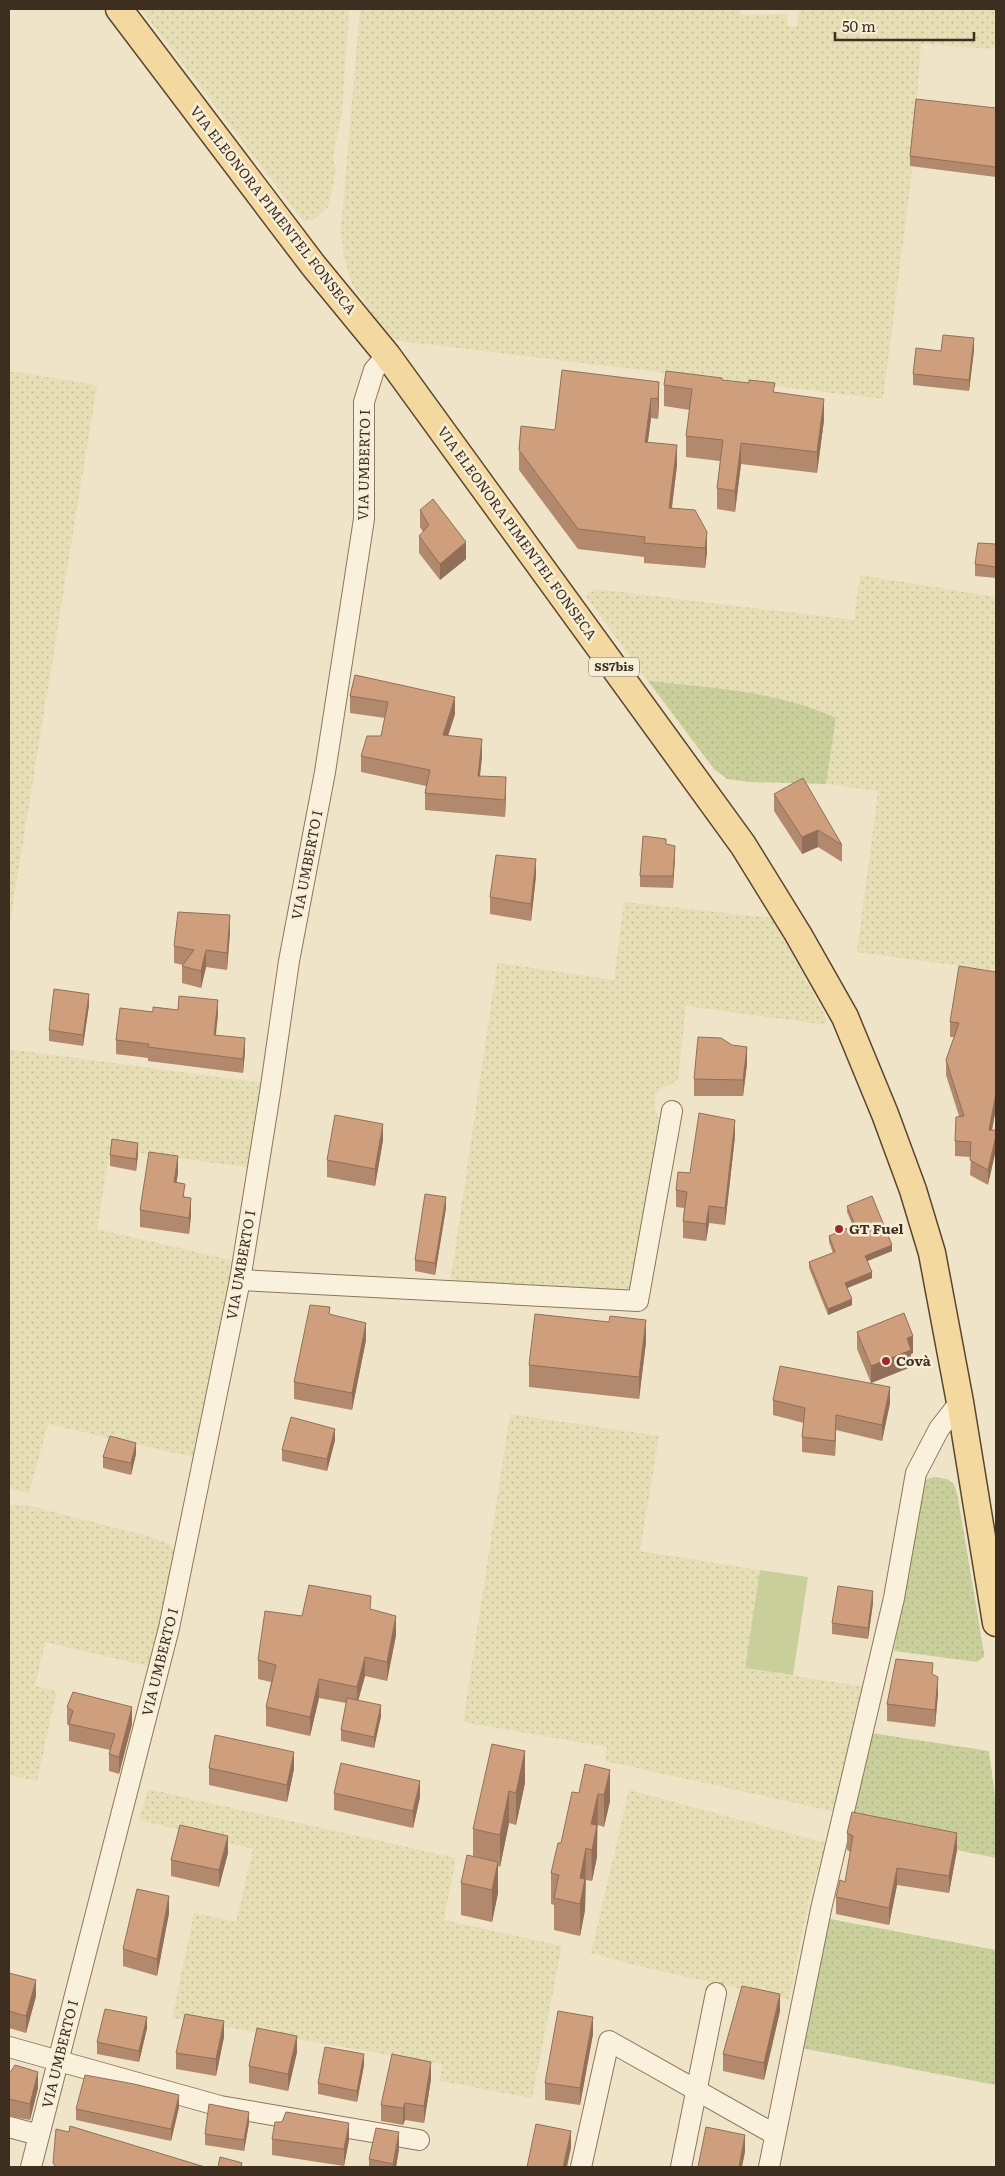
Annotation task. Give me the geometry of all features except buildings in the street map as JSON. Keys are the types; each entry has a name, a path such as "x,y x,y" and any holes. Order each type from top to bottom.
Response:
{"main road":[{"name":"VIA ELEONORA PIMENTEL FONSECA","path":"120,9 313,265 387,355 743,846 798,934 845,1018 885,1114 913,1190 932,1253 960,1402"},
{"name":"SS7bis","path":"960,1402 996,1623"}],"street":[{"name":"VIA UMBERTO I","path":"31,2167 169,1628 240,1280 289,961 325,772 364,519 364,402 374,370 387,355"},
{"path":"240,1280 638,1301 672,1111"},
{"path":"768,2167 821,1909 881,1661 916,1473 940,1429 960,1402"},
{"path":"681,2167 716,1993"},
{"path":"581,2167 609,2041 774,2134"},
{"path":"9,2047 220,2106 419,2140"},
{"path":"9,2127 39,2135"}],"shaded area":[{"path":"141,9 349,9 342,112 333,157 336,172 328,207 315,219 303,221"},
{"path":"360,9 740,9 740,14 744,15 787,14 787,26 797,27 799,9 996,9 996,49 921,44 912,172 883,399 391,340 353,286 344,258 341,229"},
{"path":"9,371 97,385 9,929"},
{"path":"860,575 996,597 996,971 857,952 878,791 826,784 836,718 817,709 734,691 648,681 585,595 596,589 854,620"},
{"path":"624,902 773,918 828,1022 820,1024 686,1006 678,1080 660,1089 655,1098 655,1109 660,1121 638,1288 627,1295 454,1281 451,1277 497,965 499,963 614,980"},
{"path":"9,1049 263,1083 252,1168 110,1149 97,1229 236,1261 196,1458 48,1424 29,1493 9,1489"},
{"path":"510,1414 659,1436 640,1551 760,1570 745,1668 866,1687 836,1812 605,1761 607,1747 463,1722"},
{"path":"9,1505 26,1505 151,1537 169,1544 177,1553 151,1667 45,1642 35,1686 57,1691 37,1781 9,1775"},
{"path":"148,1789 456,1858 444,1920 562,1946 532,2098 440,2081 442,2064 172,2018 194,1913 236,1922 253,1849 139,1820"},
{"path":"629,1790 826,1843 808,1904 789,2000 634,1965 591,1953"}],"green space":[{"path":"648,681 719,688 769,696 815,709 836,718 826,784 748,782 727,779 714,769"},
{"path":"934,1477 947,1479 954,1484 958,1498 984,1653 984,1657 977,1662 894,1651 922,1484 927,1479"},
{"path":"760,1570 808,1577 793,1675 745,1668"},
{"path":"872,1733 989,1751 996,1805 996,1858 849,1828"},
{"path":"830,1919 996,1950 996,2085 801,2048"}],"place":[{"name":"GT Fuel","path":"839,1229"},
{"name":"Covà","path":"886,1361"}]}
